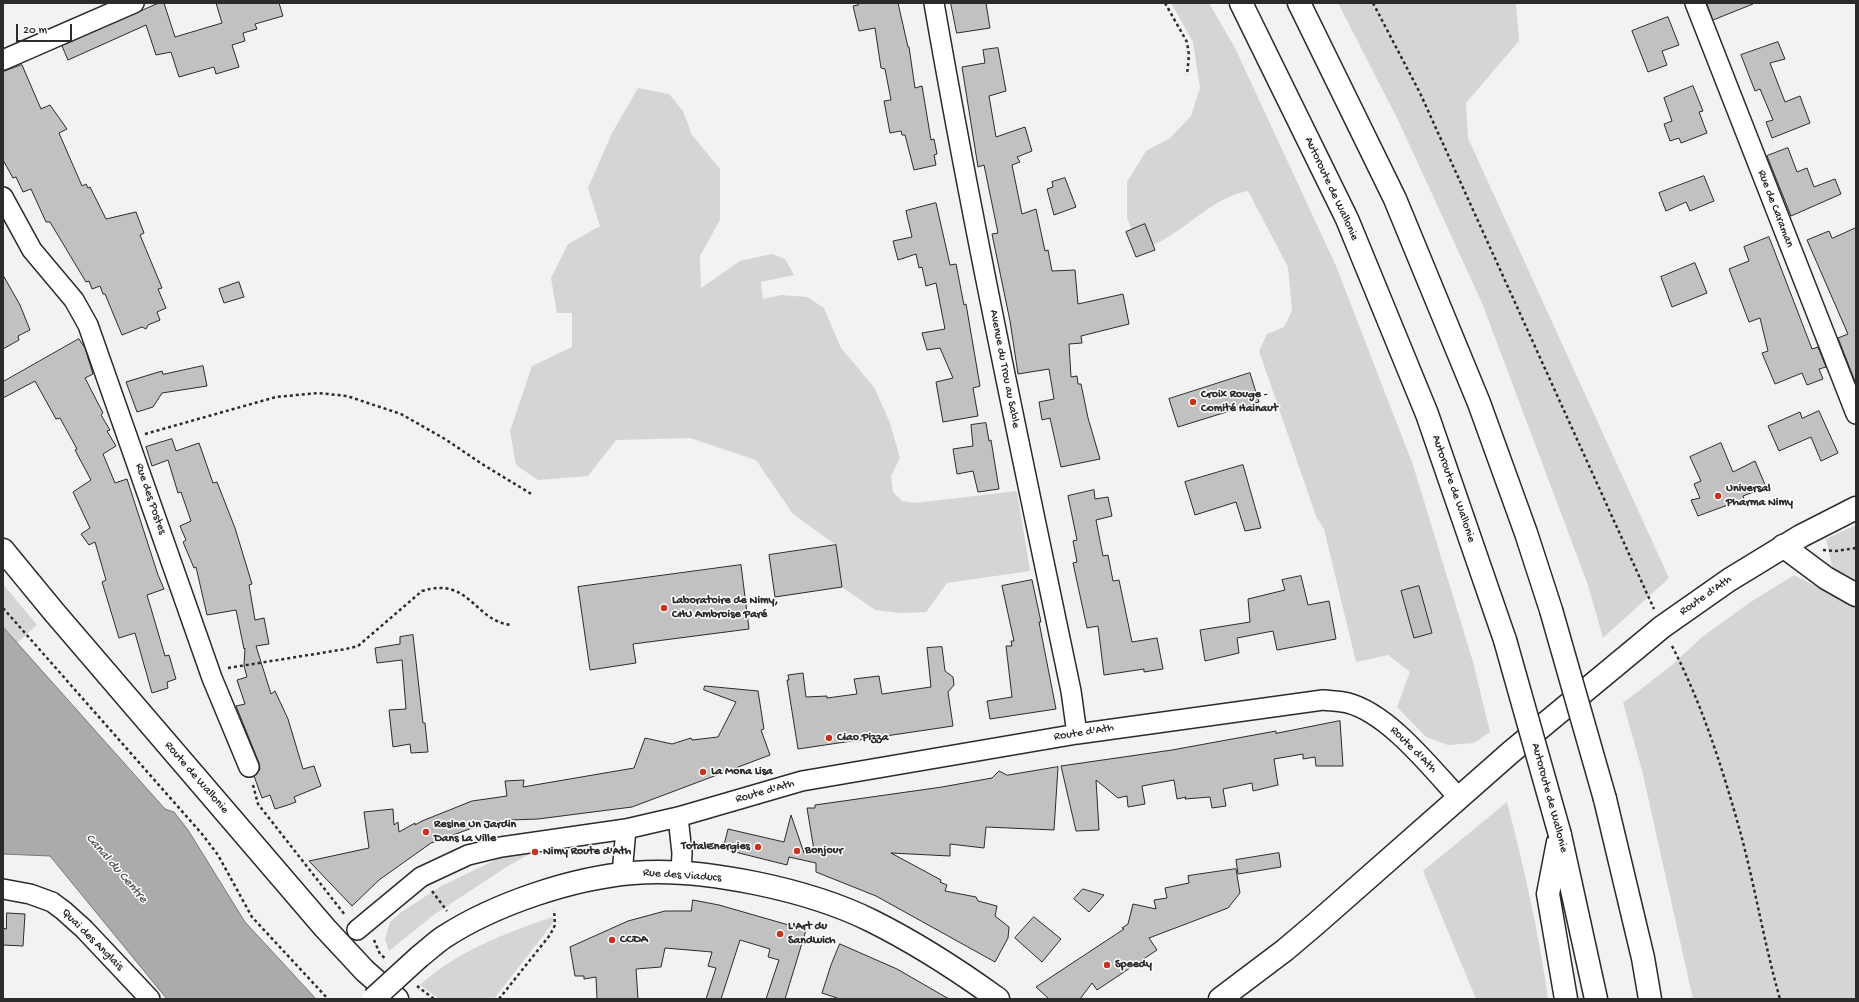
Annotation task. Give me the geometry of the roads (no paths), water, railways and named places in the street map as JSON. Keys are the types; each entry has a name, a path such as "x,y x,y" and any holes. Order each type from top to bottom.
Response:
{"main road":[{"name":"Autoroute de Wallonie","path":"1241,3 1347,219 1427,414 1505,640 1560,835 1596,999"},
{"path":"1299,3 1396,199 1479,403 1526,533 1551,610 1605,799 1643,958 1650,999"},
{"name":"Route d'Ath","path":"1220,999 1285,950 1512,752 1662,627 1729,580 1783,546 1856,508"},
{"path":"1783,546 1826,578 1856,595"},
{"name":"Route de Wallonie","path":"3,550 64,624 325,928 365,971 397,999"},
{"path":"1560,835 1548,894 1566,999"},
{"name":"Rue des Viaducs","path":"373,999 442,938 486,914 554,889 622,874 656,872 681,873 748,882 801,894 836,906 871,921 898,936 968,978 998,999"},
{"path":"1643,958 1664,999"}],"street":[{"path":"3,60 134,3"},
{"name":"Avenue du Trou au Sable","path":"934,3 1007,386 1071,691 1077,734"},
{"name":"Rue de Caraman","path":"1695,3 1856,414"},
{"name":"Rue des Postes","path":"3,197 29,244"},
{"name":"Rue des Postes","path":"3,218 29,244 74,300 88,325 210,670 249,767"},
{"name":"Route d'Ath","path":"678,817 802,781 1077,734 1323,700 1348,703 1366,711 1395,729 1459,798"},
{"path":"357,930 421,877 468,855 501,847 626,829 678,817 682,853 681,873"},
{"path":"622,874 626,829"},
{"name":"Quai des Anglais","path":"3,889 30,894 52,902 84,929 150,999"}],"water":[{"name":"Canal du Centre","path":"3,627 165,809 174,812 188,830 245,922 316,999 167,999 50,856 3,854"}],"place":[{"name":"Croix Rouge - Comité Hainaut","path":"1193,402"},
{"name":"Universal Pharma Nimy","path":"1718,496"},
{"name":"Laboratoire de Nimy, CHU Ambroise Paré","path":"664,608"},
{"name":"Ciao Pizza","path":"829,738"},
{"name":"La Mona Lisa","path":"703,772"},
{"name":"Resine Un Jardin Dans La Ville","path":"426,832"},
{"name":"TotalEnergies","path":"758,847"},
{"name":"Bonjour","path":"797,851"},
{"name":"Nimy Route d'Ath","path":"535,852"},
{"name":"L'Art du Sandwich","path":"780,934"},
{"name":"CCDA","path":"612,940"},
{"name":"Speedy","path":"1107,965"}]}
